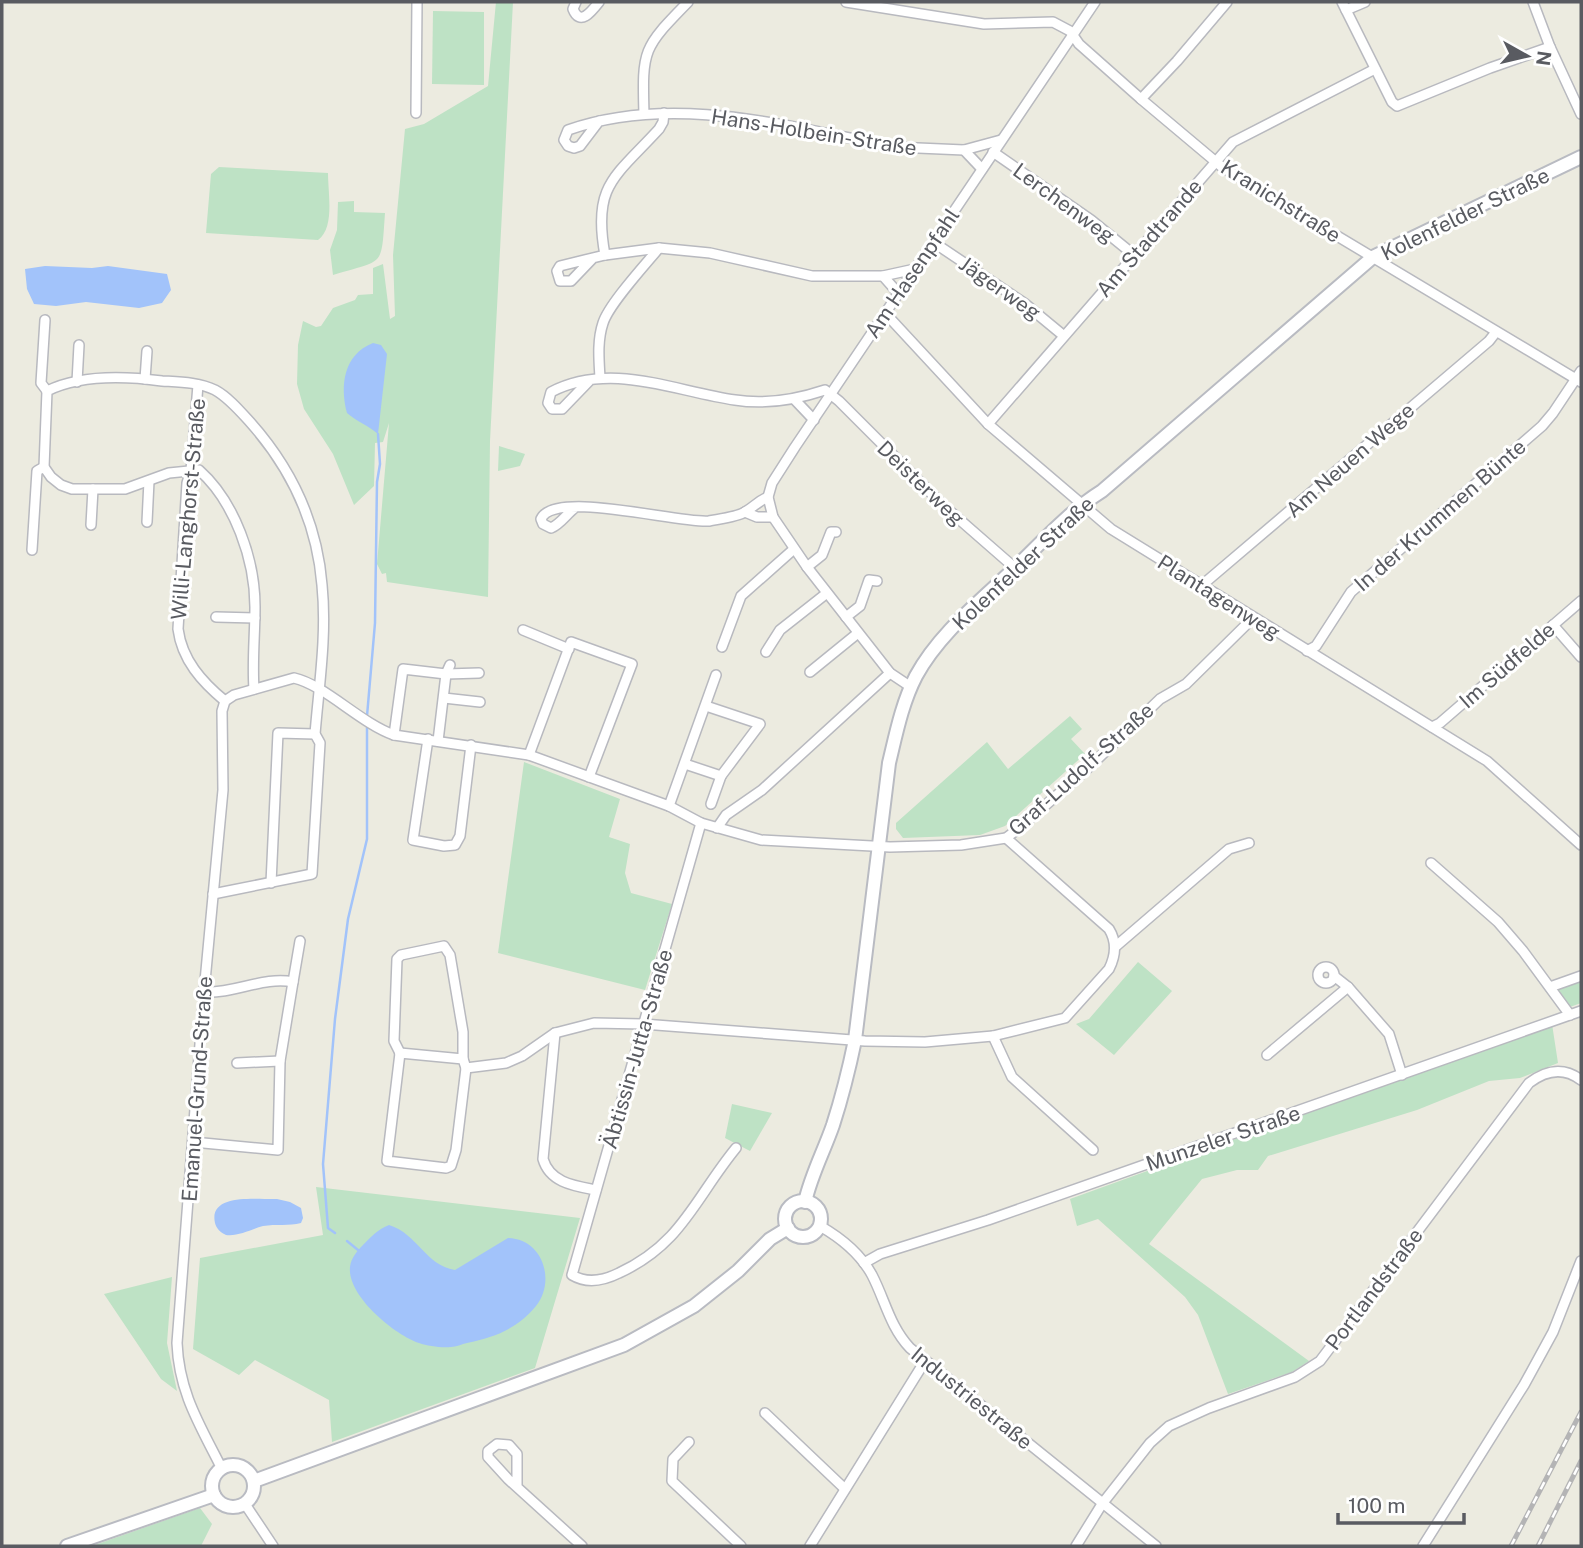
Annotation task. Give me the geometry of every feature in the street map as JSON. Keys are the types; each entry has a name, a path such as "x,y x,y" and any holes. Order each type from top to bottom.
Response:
{"main road":[{"name":"Kolenfelder Straße","path":"805,1202 812,1175 833,1126 855,1040 889,763 911,687 922,667 943,639 978,601 1081,504 1102,491 1373,257 1581,157"},
{"path":"805,1202 815,1206 820,1226 807,1237 796,1236 788,1228 787,1212 794,1204 805,1202"},
{"path":"254,1481 624,1345 694,1306 738,1271 770,1239 788,1228"},
{"path":"228,1466 247,1470 254,1481 253,1494 245,1504 231,1507 218,1501 214,1495 213,1483 222,1469 228,1466"},
{"path":"67,1546 214,1495"}],"street":[{"path":"416,113 417,2"},
{"path":"576,2 573,9 575,15 581,18 588,16 599,2"},
{"path":"644,114 643,69 646,52 656,35 688,2"},
{"path":"846,2 984,24 1053,22 1073,35"},
{"name":"Am Hasenpfahl","path":"768,497 777,474 1094,2"},
{"path":"1141,99 1227,2"},
{"path":"1365,2 1344,6 1392,102 1397,106 1550,47"},
{"path":"1533,2 1550,47 1581,114"},
{"name":"Kranichstraße","path":"1073,35 1079,44 1215,161 1496,332 1579,377"},
{"name":"Am Stadtrande","path":"988,424 1233,142 1376,69"},
{"path":"605,255 600,218 602,200 612,179 659,129 664,113"},
{"name":"Hans-Holbein-Straße","path":"599,121 664,113 727,116 895,147 964,150 1001,140"},
{"path":"964,150 982,169"},
{"name":"Lerchenweg","path":"993,152 1091,220 1134,255"},
{"name":"Jägerweg","path":"933,242 1024,303 1064,336"},
{"path":"659,248 632,280 603,323 595,379 644,380 737,401 796,400 825,390 831,394"},
{"path":"593,258 659,248 713,253 812,276 883,276 915,269"},
{"path":"883,276 899,295"},
{"name":"Plantagenweg","path":"886,314 988,424 1111,530 1487,761 1581,845"},
{"path":"45,320 41,383 47,391 44,467 61,485 72,489 125,489 169,473 191,470 199,470 209,479 240,534 252,575 255,618 254,689"},
{"name":"Am Neuen Wege","path":"1201,586 1479,350 1496,332"},
{"path":"77,382 79,345"},
{"path":"145,379 147,351"},
{"path":"47,391 58,386 109,377 198,385 216,390 245,416 284,466 302,502 315,539 322,585 322,644 315,734 320,743 312,874 213,894"},
{"name":"In der Krummen Bünte","path":"1307,651 1316,646 1351,592 1542,426 1579,377"},
{"name":"Willi-Langhorst-Straße","path":"198,385 191,470 187,483 179,638 183,651 201,679 225,701"},
{"name":"Deisterweg","path":"831,394 944,506 1014,568"},
{"path":"796,400 814,420"},
{"path":"32,550 37,471 44,467"},
{"path":"147,522 149,481"},
{"path":"91,525 93,489"},
{"path":"576,507 613,508 697,521 745,512 755,502 768,497 773,517 794,550 890,673 911,687"},
{"path":"745,512 757,517 773,517"},
{"path":"807,567 822,555 831,532 836,532"},
{"path":"722,647 741,596 794,550"},
{"path":"846,617 860,606 869,580 877,581"},
{"path":"766,652 780,630 827,593"},
{"name":"Im Südfelde","path":"1432,727 1440,723 1581,601"},
{"path":"216,617 255,618"},
{"name":"Graf-Ludolf-Straße","path":"225,701 234,695 294,678 319,690 373,726 394,735 529,755 669,806 701,823 769,841 879,846 961,845 1006,838 1086,769 1160,699 1186,684 1253,618"},
{"path":"1553,625 1581,657"},
{"path":"523,631 569,649"},
{"path":"810,672 858,633"},
{"path":"529,755 571,642 632,664 589,777"},
{"path":"394,735 403,669 479,673"},
{"path":"448,670 414,840 444,846 455,845 460,836 471,745"},
{"path":"718,828 726,814 762,790 890,673"},
{"path":"669,806 716,675"},
{"path":"444,698 480,702"},
{"name":"Emanuel-Grund-Straße","path":"222,1469 186,1396 178,1361 178,1329 204,992 223,790 222,711 225,701"},
{"path":"706,706 760,724 721,776 711,804"},
{"path":"271,883 278,733 315,734"},
{"path":"685,764 721,776"},
{"name":"Äbtissin-Jutta-Straße","path":"701,823 572,1275 582,1281 603,1279 650,1257 683,1224 736,1148"},
{"path":"400,1053 465,1063 506,1063 522,1056 555,1032 594,1023 925,1042 993,1036 1065,1017 1109,969 1114,960 1115,947 1109,929 1006,838"},
{"path":"1115,947 1229,849 1249,843"},
{"path":"1431,863 1498,922 1570,1015"},
{"path":"193,1142 278,1150 280,1061 300,941"},
{"path":"444,946 450,955 463,1032 465,1063 456,1150 451,1166 446,1168 387,1161 400,1053 394,1041 397,959 401,955 444,946"},
{"path":"1334,976 1348,987 1389,1034 1402,1075"},
{"path":"1550,987 1581,976"},
{"path":"204,992 218,993 281,980 293,982"},
{"path":"1267,1055 1348,987"},
{"name":"Munzeler Straße","path":"864,1263 880,1254 988,1220 1581,1011"},
{"path":"555,1032 543,1159 546,1167 558,1180 573,1186 596,1189"},
{"path":"993,1036 1012,1077 1093,1150"},
{"path":"237,1063 280,1061"},
{"name":"Portlandstraße","path":"1076,1546 1102,1504 1150,1443 1169,1426 1209,1408 1295,1377 1320,1361 1529,1083 1540,1074 1554,1071 1567,1072 1581,1080"},
{"name":"Industriestraße","path":"820,1226 853,1250 864,1263 899,1337 925,1361 1156,1546"},
{"path":"1423,1546 1517,1397 1553,1332 1581,1261"},
{"path":"810,1546 925,1361"},
{"path":"765,1413 845,1489"},
{"path":"689,1442 673,1459 672,1481 741,1546"},
{"path":"517,1486 517,1454 509,1445 497,1444 488,1451 488,1457 517,1486 582,1546"},
{"path":"245,1504 273,1546"}],"green space":[{"path":"496,2 513,2 490,441 488,597 387,582 386,573 382,574 377,564 389,423 383,442 375,443 374,486 354,505 333,454 304,409 297,384 298,345 303,321 316,327 321,326 333,308 355,300 358,295 373,294 373,268 383,264 390,319 395,316 393,255 405,129 424,124 488,86"},
{"path":"433,11 484,12 484,85 432,84"},
{"path":"219,167 328,173 329,219 323,234 318,240 206,233 211,174"},
{"path":"354,201 354,212 385,213 380,253 371,263 333,275 330,250 337,230 338,202"},
{"path":"499,446 525,454 520,466 498,471"},
{"path":"1070,716 1082,729 1071,739 1085,754 1005,826 980,835 903,838 896,829 896,823 987,742 1008,769"},
{"path":"524,762 620,799 609,837 630,844 625,873 631,893 672,904 645,990 498,953"},
{"path":"1138,962 1172,991 1114,1055 1076,1024 1089,1019"},
{"path":"1581,980 1581,1003 1570,1007 1557,988"},
{"path":"1552,1024 1558,1063 1520,1078 1489,1081 1417,1110 1268,1156 1258,1170 1237,1170 1202,1179 1149,1244 1309,1361 1292,1372 1228,1394 1198,1315 1185,1297 1098,1219 1077,1226 1070,1199"},
{"path":"732,1104 772,1113 750,1151 725,1138"},
{"path":"316,1187 580,1218 535,1368 332,1442 329,1400 255,1360 239,1375 193,1349 200,1258 323,1235"},
{"path":"172,1277 167,1343 177,1391 161,1379 104,1294"},
{"path":"200,1508 212,1524 201,1546 92,1546"}],"water":[{"path":"45,266 108,266 167,274 171,290 162,303 139,308 86,302 56,306 34,304 27,289 25,269"},
{"path":"373,343 381,345 387,354 378,434 347,413 344,392 350,363 363,348"},
{"path":"277,1199 301,1208 301,1223 263,1226 230,1235 222,1233 216,1225 215,1213 219,1206 227,1202"},
{"path":"389,1225 407,1235 436,1262 455,1270 508,1238 520,1240 538,1253 543,1263 545,1285 542,1296 521,1321 487,1338 455,1347 426,1345 409,1339 374,1313 356,1290 351,1278 350,1267 355,1255 375,1234"}],"waterway":[{"path":"367,716 375,623 377,482 380,464 378,434"},
{"path":"335,1233 328,1228 323,1164 335,1019 348,919 367,839 367,723"},
{"path":"347,1241 358,1250"}],"railway":[{"path":"1511,1546 1581,1412"},
{"path":"1538,1546 1581,1461"}]}
